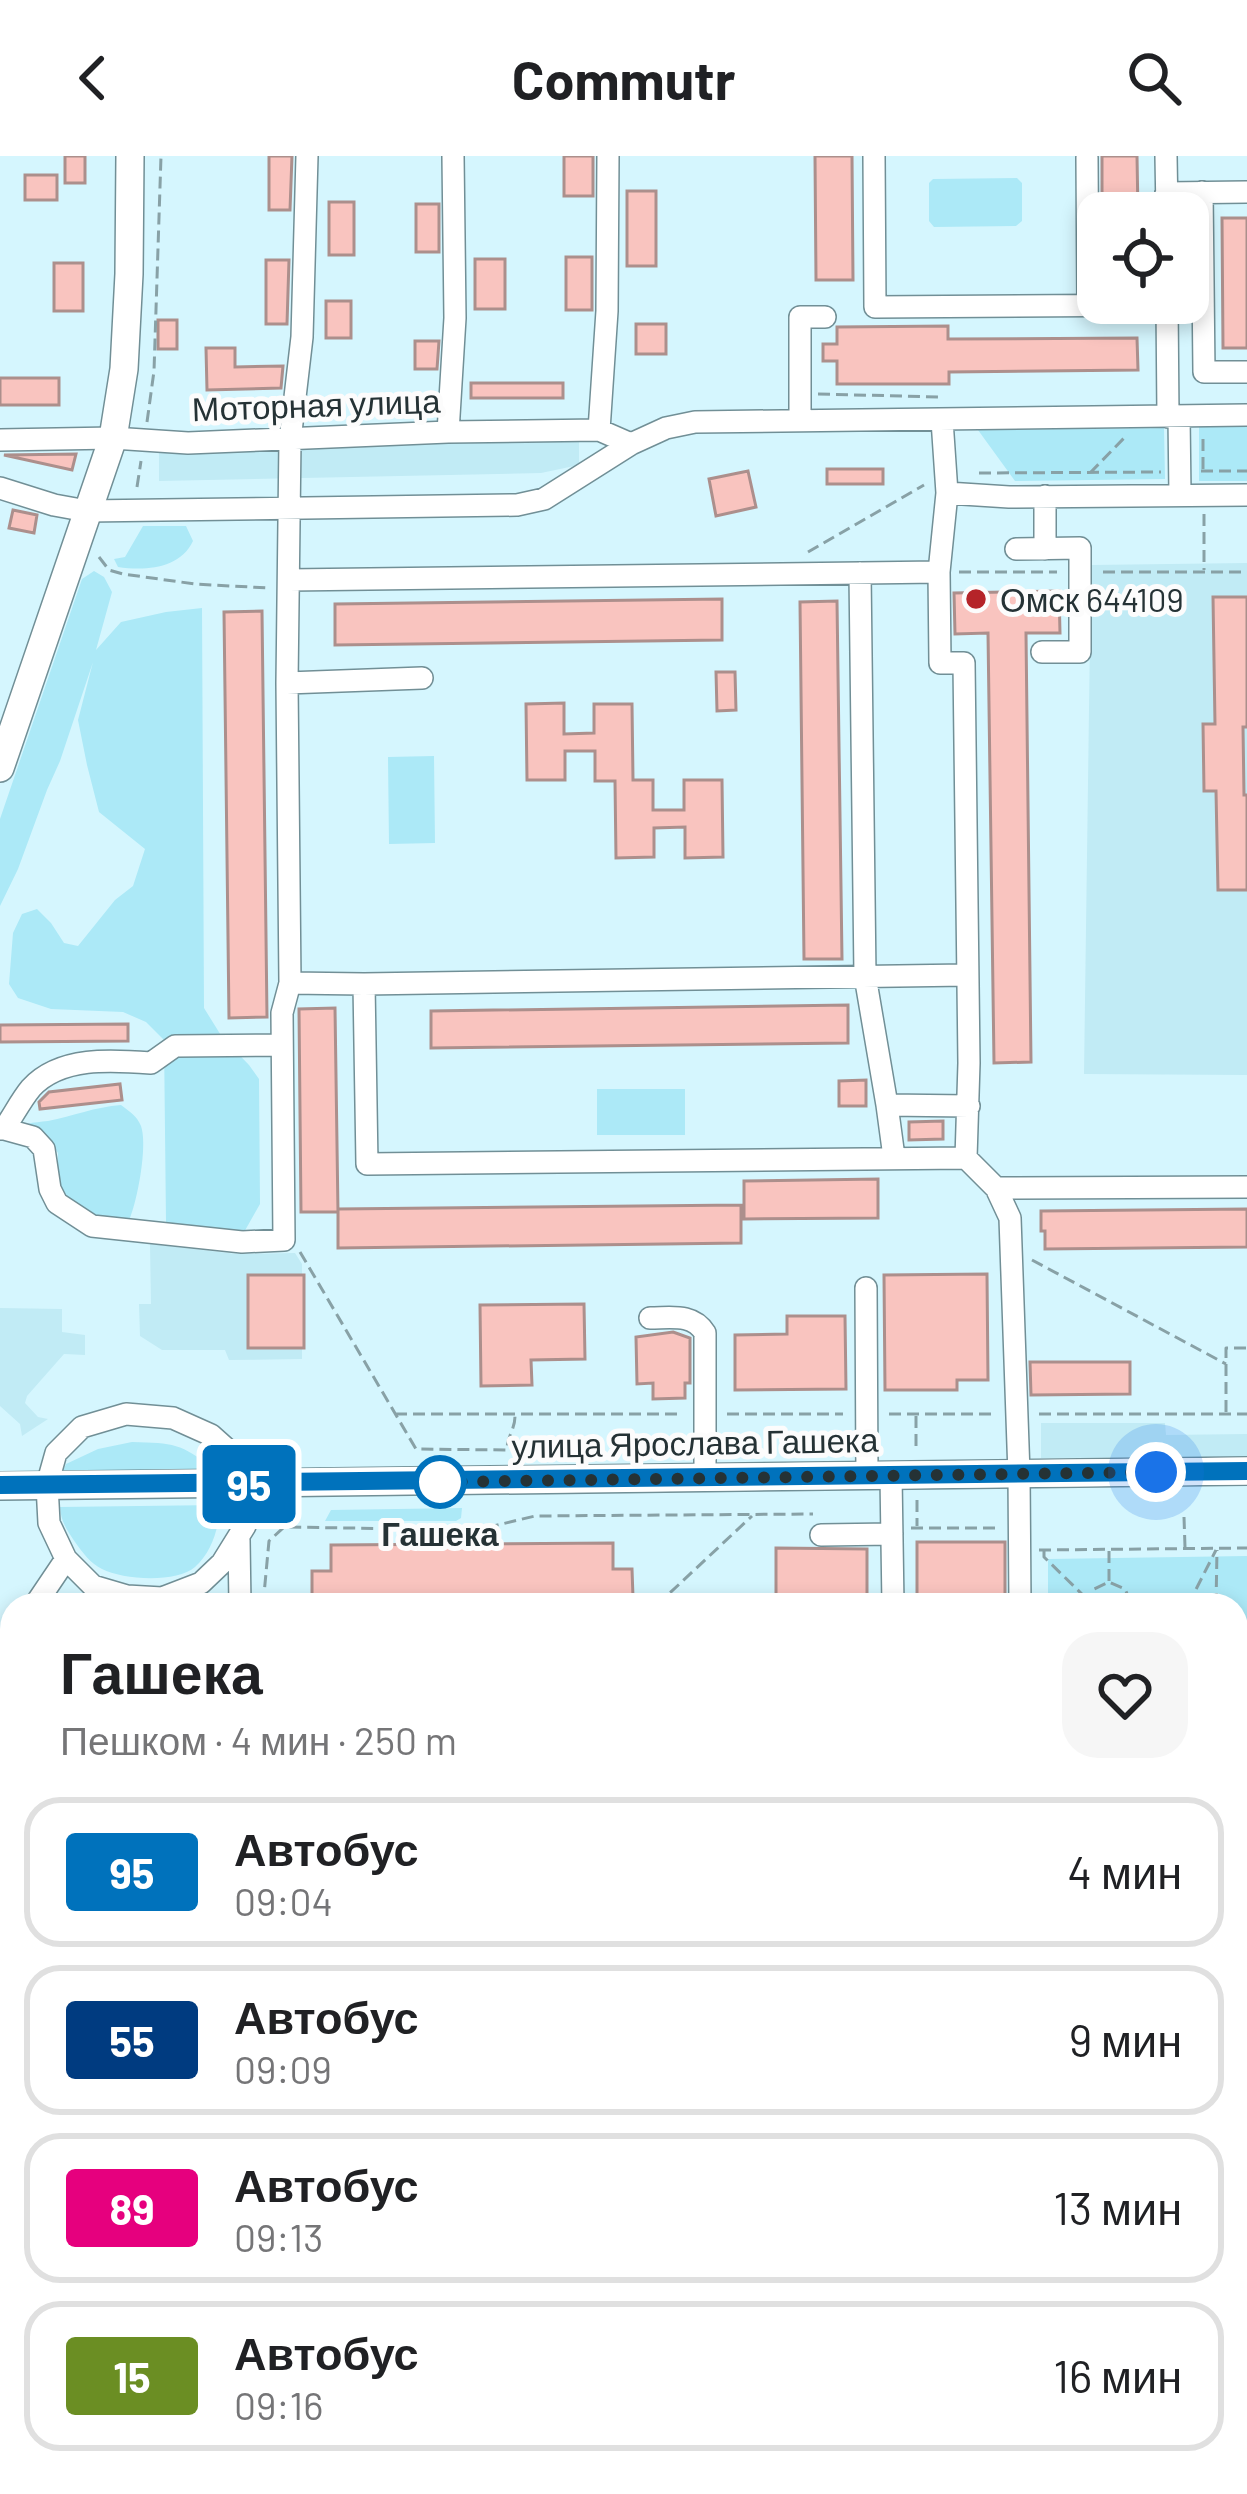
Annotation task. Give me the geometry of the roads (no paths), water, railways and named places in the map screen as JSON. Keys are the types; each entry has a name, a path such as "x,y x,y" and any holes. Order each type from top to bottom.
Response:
{"main road":[{"path":"0,768 113,438 124,370 130,156"},
{"name":"улица Ярослава Гашека","path":"0,1486 1247,1471"}],"street":[{"path":"282,1045 176,1046 151,1063 120,1060 57,1069 32,1087 2,1129 33,1138 44,1149 57,1203 92,1226 242,1242 284,1240 282,1013 290,983 290,440 302,337 307,156"},
{"path":"448,431 455,318 453,156"},
{"path":"599,430 608,311 608,156"},
{"path":"874,156 875,307 1077,305"},
{"path":"1166,156 1167,192"},
{"path":"1087,158 1087,192"},
{"path":"1209,192 1247,192"},
{"path":"800,419 800,317 825,317"},
{"path":"1168,324 1180,495"},
{"path":"1203,324 1204,372 1247,372"},
{"path":"0,488 54,506 87,511 517,505 544,500 631,444 666,428 695,422 1247,415"},
{"path":"942,420 946,483 939,572 940,663 964,663 966,1158"},
{"name":"Моторная улица","path":"0,440 113,438 188,443 448,431 599,430 631,444"},
{"path":"946,483 1045,496 1247,495"},
{"path":"1045,496 1045,549"},
{"path":"1016,549 1079,548 1080,652 1042,652"},
{"path":"290,580 939,572"},
{"path":"860,573 865,976 895,1157"},
{"path":"287,682 422,678"},
{"path":"290,983 966,975"},
{"path":"364,984 367,1164 966,1158 996,1188 1010,1218 1020,1593"},
{"path":"887,1105 969,1106"},
{"path":"996,1188 1247,1186"},
{"path":"866,1288 866,1414 892,1531 893,1593"},
{"path":"650,1318 692,1318 705,1333 705,1478"},
{"path":"110,1593 93,1586 66,1559 49,1523 46,1485 56,1454 82,1427 126,1414 173,1418 211,1436 230,1452 248,1484 245,1526 239,1539 201,1583 175,1593"},
{"path":"824,1524 892,1531"},
{"path":"239,1539 240,1593"},
{"path":"43,1593 66,1559"}],"place":[{"name":"Омск 644109","path":"976,599"},
{"name":"Гашека","path":"440,1482"}]}
